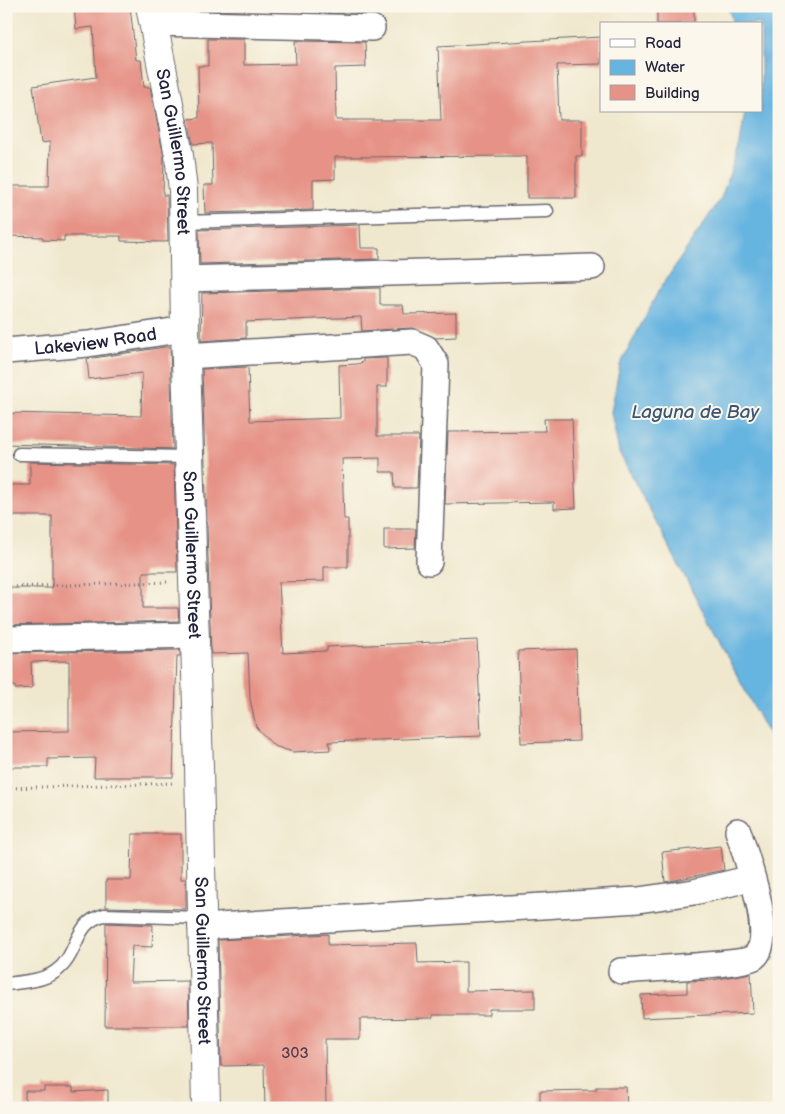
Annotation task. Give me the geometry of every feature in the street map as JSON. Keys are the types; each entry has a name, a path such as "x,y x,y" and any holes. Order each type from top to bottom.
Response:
{"main road":[{"name":"San Guillermo Street","path":"152,15 179,155 184,222 185,328 199,782 206,1108"}],"street":[{"path":"152,15 372,28"},
{"path":"185,279 592,267"},
{"name":"Lakeview Road","path":"6,351 88,344 185,328"},
{"path":"186,356 412,342 426,348 436,364 429,562"},
{"path":"6,639 195,635"},
{"path":"621,971 738,962 754,957 761,949 769,908 752,878 738,831"},
{"path":"201,922 631,900 694,892 752,878"}],"lane":[{"path":"184,222 547,211"},
{"path":"19,454 189,457"},
{"path":"6,984 35,980 55,972 65,962 85,923 93,918 104,915 201,922"}],"path":[{"path":"6,587 193,581"},
{"path":"6,788 199,782"}],"water":[{"name":"Laguna de Bay","path":"728,6 779,6 779,755 619,452 611,412 620,365 659,290 721,198 740,144 745,112 762,112 762,22 732,22"}],"building":[{"path":"74,6 130,6 136,60 141,60 144,87 150,87 164,157 163,195 167,195 168,241 121,241 121,236 64,236 64,241 43,240 43,237 6,236 6,186 49,186 50,142 41,143 33,86 96,77 93,27 76,29"},
{"path":"208,6 245,6 245,11 208,10"},
{"path":"329,6 365,6 365,13 329,13"},
{"path":"657,6 694,6 694,22 657,22"},
{"path":"600,37 600,64 557,65 559,120 582,120 582,156 576,156 576,198 527,198 527,156 335,157 335,179 313,180 313,210 205,213 204,185 213,185 212,143 193,144 188,119 199,118 198,66 208,66 208,39 244,39 244,65 296,64 295,41 365,42 366,67 335,68 336,120 441,120 438,46"},
{"path":"360,225 361,248 379,248 379,259 200,264 199,230"},
{"path":"380,288 380,305 403,305 404,314 456,313 456,337 436,338 412,328 362,331 361,317 246,322 246,338 201,341 202,293"},
{"path":"170,347 173,449 6,444 6,413 141,416 142,373 89,379 87,359"},
{"path":"387,358 387,387 377,387 377,436 419,436 417,488 395,488 394,472 380,472 380,458 342,459 344,519 348,519 348,567 324,567 324,581 279,582 283,653 327,651 327,647 477,640 481,736 329,742 330,750 293,752 274,746 256,727 250,699 248,653 211,654 202,369 248,367 250,421 340,418 339,365 357,364 363,362 363,359"},
{"path":"544,419 572,419 576,508 554,509 554,502 445,504 448,432 545,431"},
{"path":"30,462 174,465 177,572 143,572 143,608 178,608 179,621 6,625 6,588 52,588 52,516 6,516 6,485 30,485"},
{"path":"384,529 416,529 415,548 384,549"},
{"path":"576,649 579,741 521,743 518,651"},
{"path":"180,650 180,656 177,656 173,777 94,777 95,758 48,759 48,767 6,767 6,732 69,731 69,661 31,662 32,688 15,689 15,686 6,686 6,653"},
{"path":"132,834 181,834 181,879 186,879 186,909 106,907 106,880 131,880"},
{"path":"721,846 724,870 665,882 662,852"},
{"path":"106,923 153,925 152,947 132,946 130,982 188,981 189,1026 105,1026"},
{"path":"328,934 328,945 417,943 418,963 466,962 466,991 535,990 535,1009 489,1009 489,1015 433,1015 433,1018 360,1019 360,1039 325,1039 326,1108 265,1108 264,1065 221,1066 218,940"},
{"path":"751,973 753,1013 642,1018 641,995 687,993 687,981 712,980"},
{"path":"44,1087 73,1087 73,1092 108,1090 108,1108 25,1108 25,1091 44,1091"},
{"path":"596,1087 626,1087 627,1108 540,1108 540,1091 596,1090"}]}
